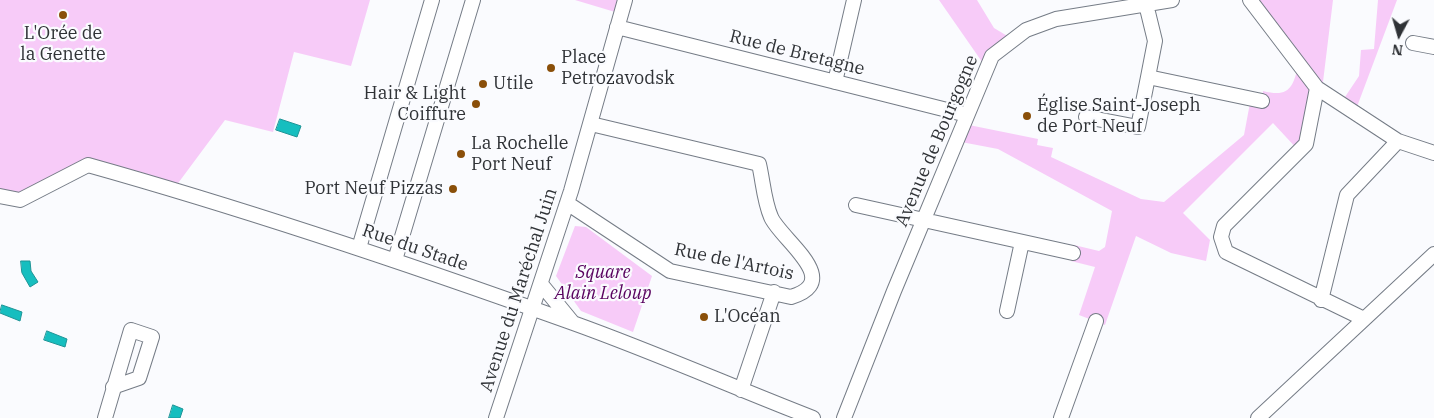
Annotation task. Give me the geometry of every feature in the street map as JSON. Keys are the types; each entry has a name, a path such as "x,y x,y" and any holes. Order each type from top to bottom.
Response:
{"street":[{"path":"359,248 432,0"},
{"path":"395,260 473,0"},
{"name":"Avenue du Maréchal Juin","path":"496,418 567,203 625,0"},
{"path":"835,82 854,0"},
{"name":"Avenue de Bourgogne","path":"844,418 992,56 1026,30 1056,19 1146,2 1172,0"},
{"path":"1250,0 1317,88 1398,141 1434,150"},
{"path":"1086,116 1138,127 1155,42 1146,2"},
{"name":"Rue de Bretagne","path":"617,26 967,115"},
{"path":"1413,43 1434,47"},
{"path":"1148,77 1262,101"},
{"path":"1317,88 1306,144 1224,226 1221,237 1226,252 1321,300 1364,319"},
{"name":"Rue de l'Artois","path":"567,203 670,271 791,297 801,294 808,288 812,277 810,265 771,218 759,164 591,124"},
{"path":"1321,300 1347,196 1398,141"},
{"name":"Rue du Stade","path":"0,196 20,200 88,165 278,221 395,260 573,323 813,418"},
{"path":"856,206 1073,252"},
{"path":"1007,311 1022,242"},
{"path":"1258,418 1434,254"},
{"path":"541,284 573,323"},
{"path":"741,390 774,292"},
{"path":"1061,418 1096,321"},
{"path":"105,418 113,386"}],"green space":[{"path":"0,0 370,0 351,66 294,52 273,132 225,120 173,190 88,165 20,200 0,196"},
{"path":"575,0 617,0 615,12"},
{"path":"939,0 977,0 994,28 1014,40 987,69"},
{"path":"1250,0 1333,0 1322,90 1299,151 1273,123 1183,213 1210,240 1206,261 1171,253 1136,236 1105,325 1079,315 1095,267 1071,261 1074,245 1099,251 1105,247 1112,211 998,149 956,141 964,124 1038,139 1037,145 1053,148 1051,157 1141,199 1164,202 1244,135 1250,103 1261,105 1263,91 1272,93 1285,92 1289,89 1295,78 1299,63"},
{"path":"1378,0 1397,0 1355,112 1341,103 1359,76 1361,50 1374,49"},
{"name":"Square Alain Leloup","path":"575,226 586,227 652,276 633,332 581,311 556,276"}],"water":[{"path":"280,119 301,126 297,137 276,130"},
{"path":"21,261 30,261 31,271 38,282 30,287 22,273"},
{"path":"2,305 22,312 20,321 0,313"},
{"path":"47,331 67,339 65,347 44,340"},
{"path":"173,405 183,409 180,418 169,418"}],"place":[{"name":"L'Orée de la Genette","path":"63,15"},
{"name":"Place Petrozavodsk","path":"551,68"},
{"name":"Utile","path":"483,84"},
{"name":"Hair & Light Coiffure","path":"476,104"},
{"name":"Église Saint-Joseph de Port Neuf","path":"1027,116"},
{"name":"La Rochelle Port Neuf","path":"461,154"},
{"name":"Port Neuf Pizzas","path":"453,189"},
{"name":"L'Océan","path":"704,317"}]}
